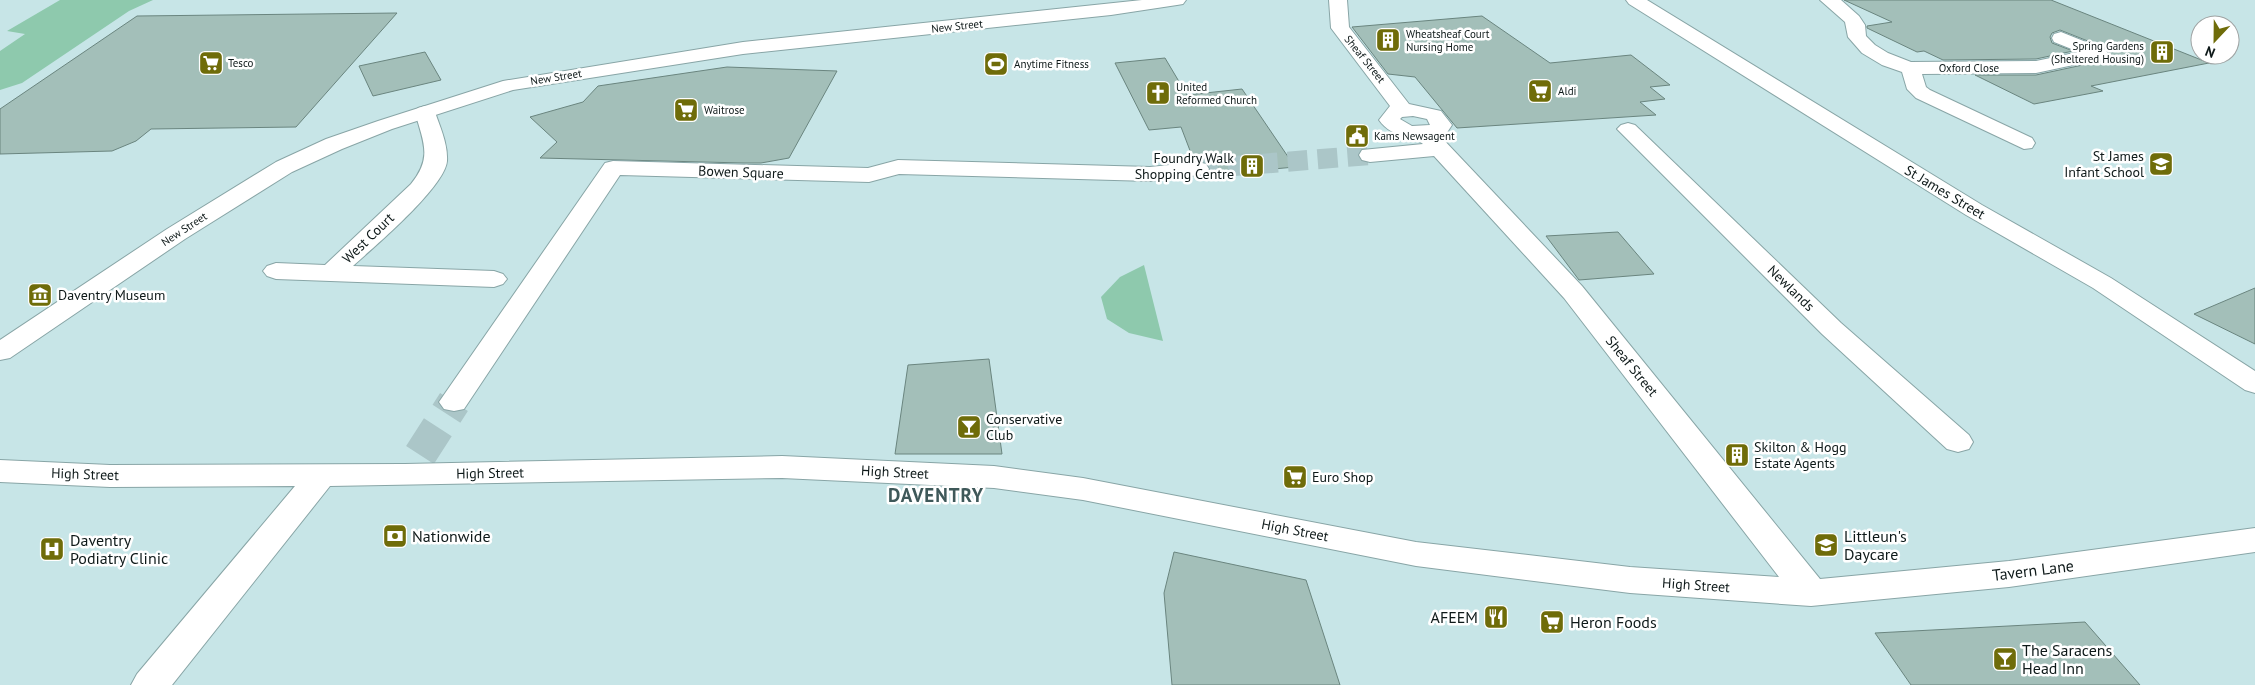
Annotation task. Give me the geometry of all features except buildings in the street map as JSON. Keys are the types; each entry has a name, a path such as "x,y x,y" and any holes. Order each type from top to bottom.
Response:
{"street":[{"name":"New Street","path":"0,352 176,234 284,167 334,144 510,85 743,48 1101,11 1177,0"},
{"name":"Sheaf Street","path":"1338,0 1340,28 1404,111 1413,110 1434,115 1441,124 1433,141 1573,292 1811,593"},
{"name":"St James Street","path":"1635,0 1974,210 2102,283 2255,384"},
{"name":"Oxford Close","path":"1829,0 1844,10 1853,20 1858,32 1857,37 1870,51 1895,64 1912,68 2036,67 2098,54 2060,38"},
{"path":"1912,68 1917,88 1923,94 2024,143"},
{"name":"West Court","path":"331,273 422,186 436,164 432,135 425,112"},
{"name":"Newlands","path":"1628,129 1825,321 1925,415 1958,442"},
{"path":"1370,155 1433,141"},
{"name":"Bowen Square","path":"454,402 613,168 868,175 898,167 1150,174 1198,170"},
{"path":"276,271 331,273"},
{"name":"West Court","path":"331,273 494,279"},
{"name":"High Street","path":"0,471 110,476 322,474 412,465 782,467 994,477 1093,491 1416,554 1630,580 1811,593"},
{"path":"150,685 322,474"},
{"name":"Tavern Lane","path":"1811,593 2009,574 2255,540"}],"green space":[{"path":"60,0 153,0 129,11 22,83 0,90 0,51 25,34 7,31"},
{"path":"1144,265 1163,341 1129,333 1107,319 1101,297 1120,277"}],"tunnel":[{"path":"1198,169 1370,155"},
{"path":"420,455 454,402"}],"place":[{"name":"Wheatsheaf Court Nursing Home","path":"1388,40"},
{"name":"Spring Gardens (Sheltered Housing)","path":"2162,52"},
{"name":"Tesco","path":"211,63"},
{"name":"Anytime Fitness","path":"996,64"},
{"name":"Aldi","path":"1540,91"},
{"name":"United Reformed Church","path":"1158,93"},
{"name":"Waitrose","path":"686,110"},
{"name":"Kams Newsagent","path":"1357,136"},
{"name":"St James Infant School","path":"2161,164"},
{"name":"Foundry Walk Shopping Centre","path":"1252,166"},
{"name":"Daventry Museum","path":"40,295"},
{"name":"Conservative Club","path":"969,427"},
{"name":"Skilton & Hogg Estate Agents","path":"1737,455"},
{"name":"Euro Shop","path":"1295,477"},
{"name":"Nationwide","path":"395,536"},
{"name":"Littleun's Daycare","path":"1826,545"},
{"name":"Daventry Podiatry Clinic","path":"52,549"},
{"name":"AFEEM","path":"1496,617"},
{"name":"Heron Foods","path":"1552,622"},
{"name":"The Saracens Head Inn","path":"2005,659"}],"district":[{"name":"DAVENTRY","path":"936,495"}]}
